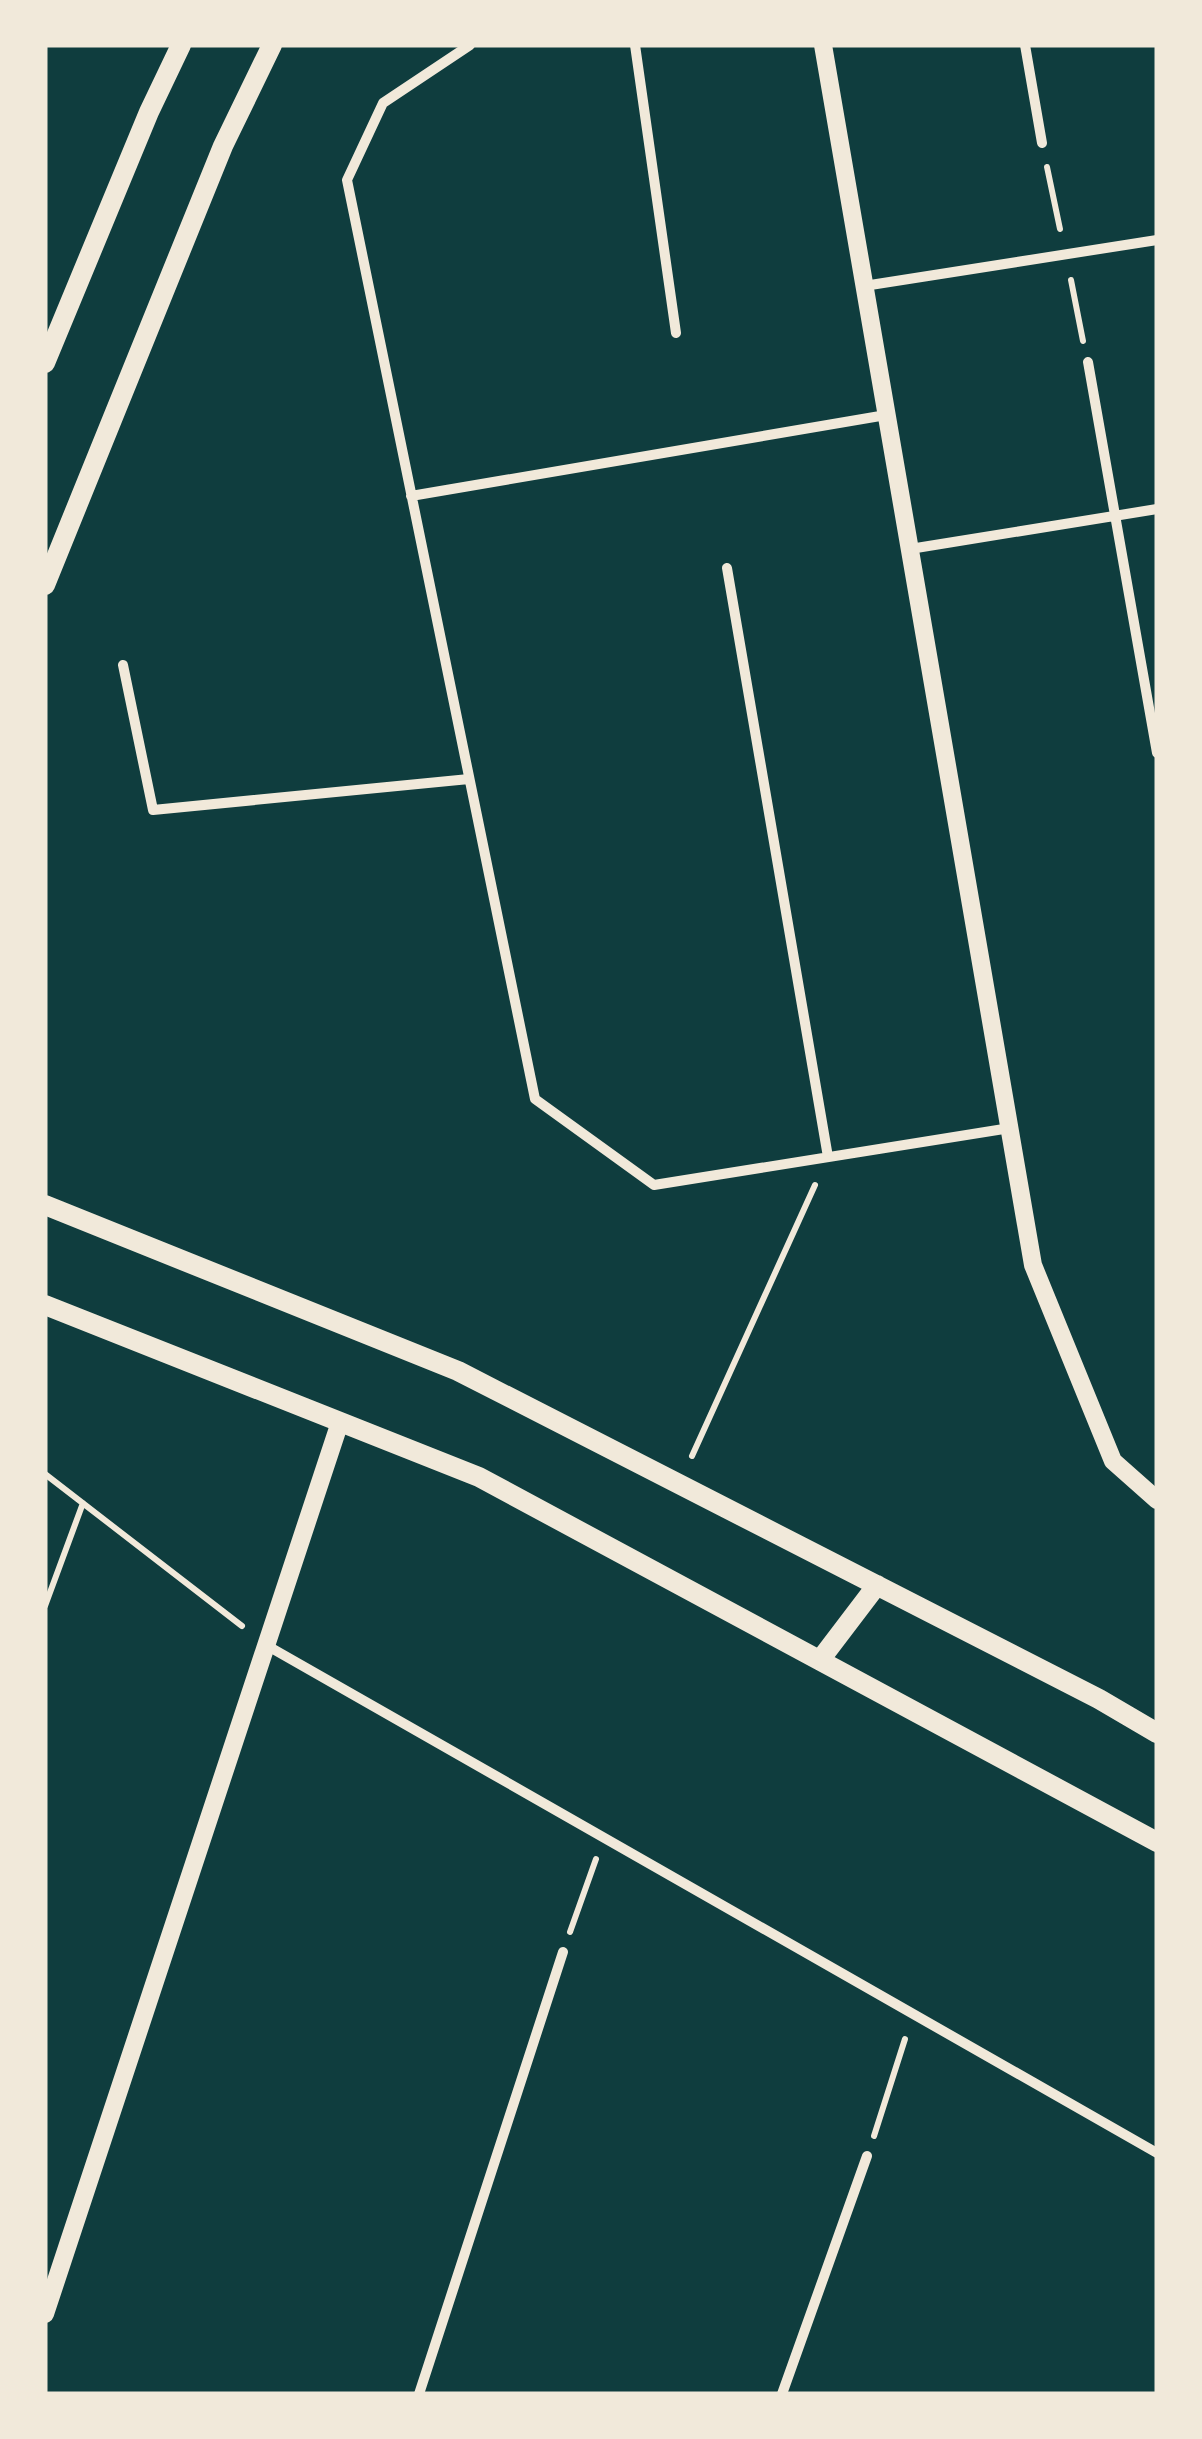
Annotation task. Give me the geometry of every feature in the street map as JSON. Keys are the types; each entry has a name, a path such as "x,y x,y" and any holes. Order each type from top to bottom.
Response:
{"main road":[{"path":"45,363 148,112 180,45"},
{"path":"45,585 224,146 272,45"},
{"path":"45,1205 458,1370 1099,1700 1157,1734"},
{"path":"45,1305 478,1477 1157,1842"},
{"path":"820,1660 877,1585"}],"street":[{"path":"470,45 383,102 347,180 534,1099 654,1185 1010,1128"},
{"path":"635,45 676,334"},
{"path":"822,45 1034,1265 1113,1461 1157,1500"},
{"path":"1025,45 1042,143"},
{"path":"864,286 1157,240"},
{"path":"1088,362 1157,753"},
{"path":"412,496 886,415"},
{"path":"910,549 1157,509"},
{"path":"727,568 828,1158"},
{"path":"124,664 153,810 469,779"},
{"path":"45,2312 340,1422"},
{"path":"266,1645 1157,2153"},
{"path":"419,2394 563,1952"},
{"path":"782,2394 867,2156"}],"path":[{"path":"679,1484 828,1158"},
{"path":"45,1474 266,1645"},
{"path":"45,1606 83,1503"},
{"path":"563,1952 604,1838"},
{"path":"867,2156 913,2014"}]}
